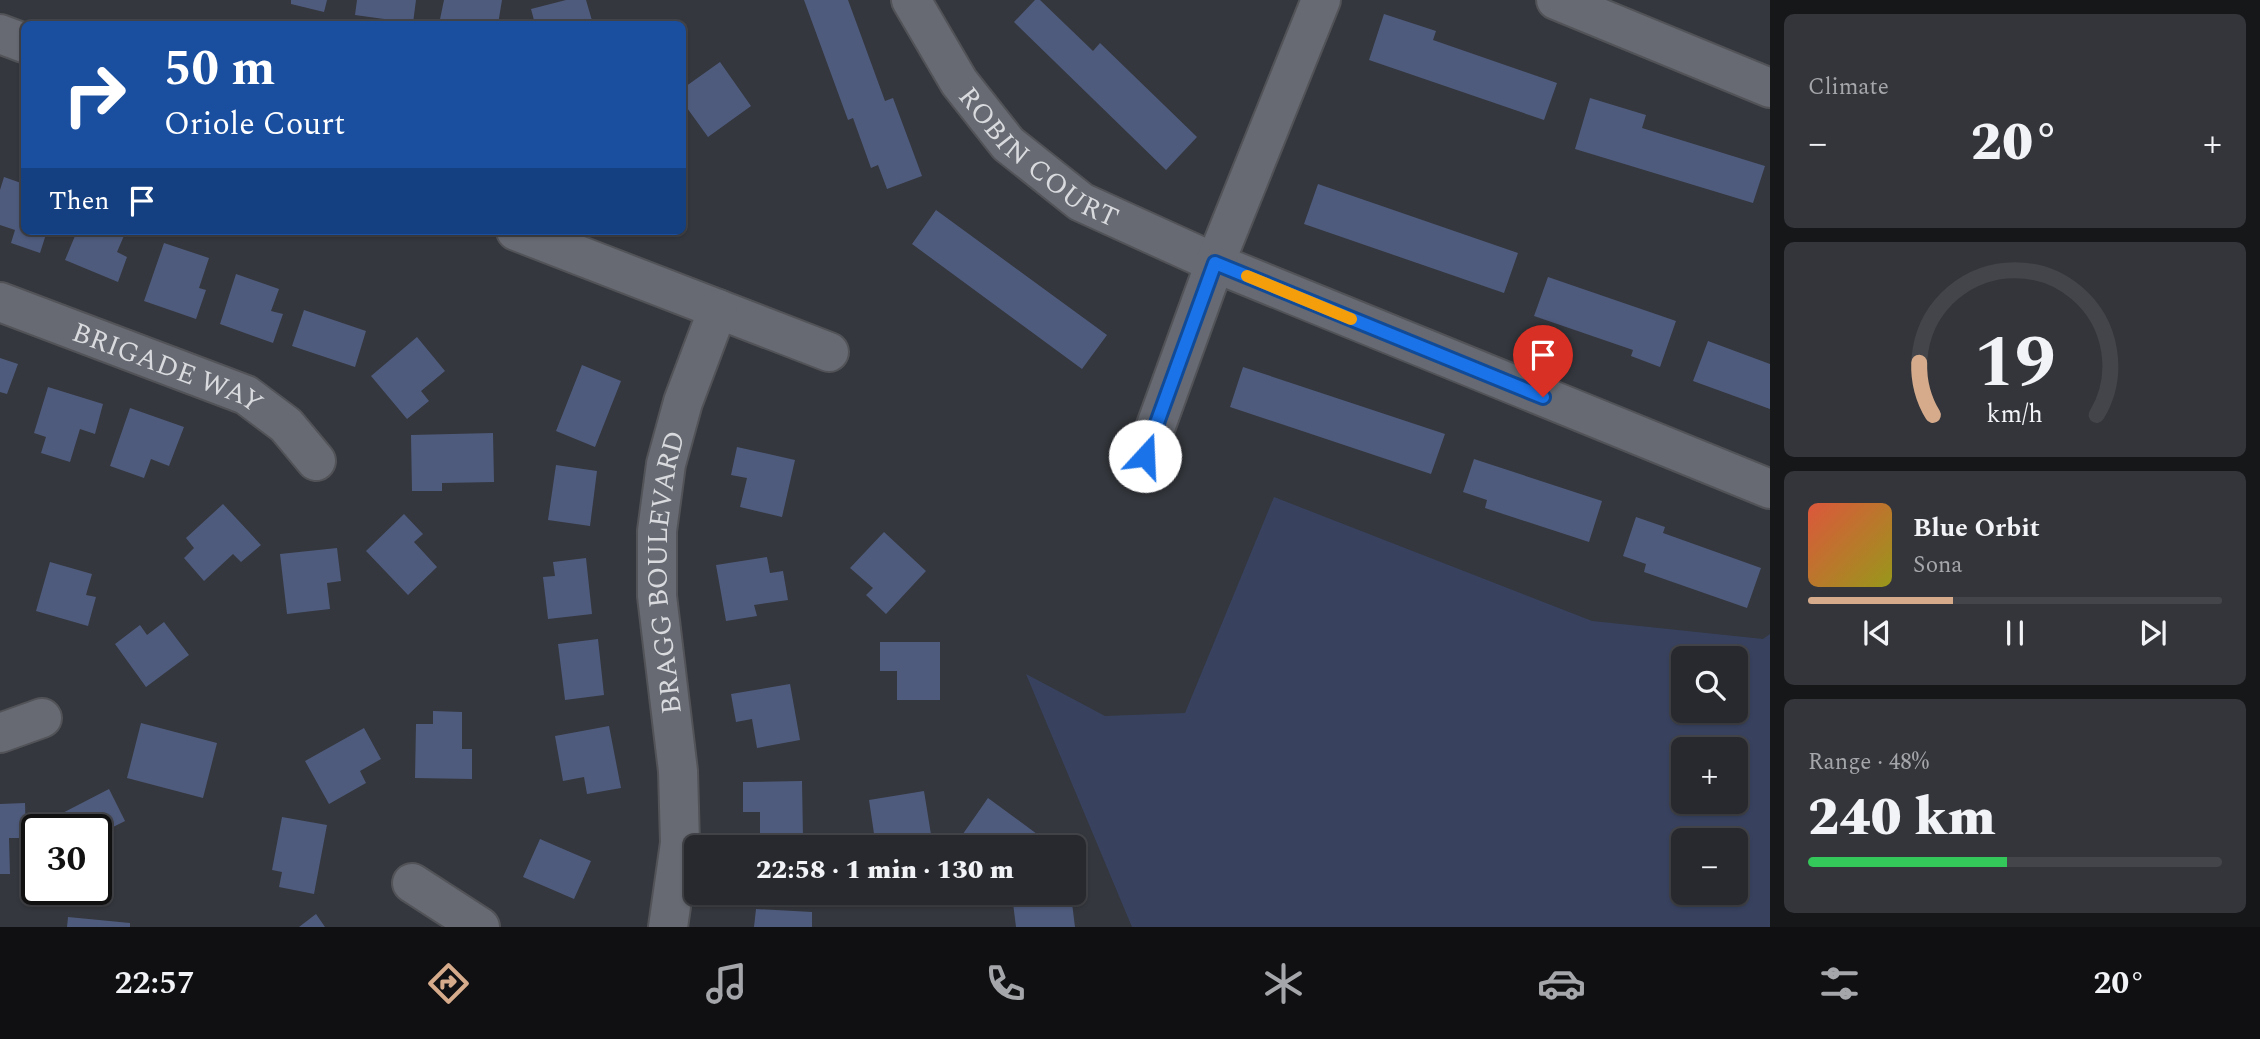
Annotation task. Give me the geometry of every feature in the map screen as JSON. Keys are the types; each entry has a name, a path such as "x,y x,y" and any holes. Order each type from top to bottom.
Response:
{"street":[{"name":"ROBIN COURT","path":"911,0 959,82 1008,144 1081,202 1215,263 1770,489"},
{"path":"1145,456 1215,263 1321,0"},
{"path":"1556,0 1770,88"},
{"path":"0,33 21,42"},
{"path":"526,235 829,352"},
{"name":"BRIGADE WAY","path":"0,302 246,395 286,425 316,461"},
{"name":"BRAGG BOULEVARD","path":"668,927 680,843 678,771 657,596 657,531 667,464 683,401 719,309"},
{"path":"0,733 42,718"},
{"path":"412,883 480,927"}],"shaded area":[{"path":"1274,497 1592,621 1763,639 1770,634 1770,927 1132,927 1026,674 1105,716 1185,713"}],"building":[{"path":"291,0 327,0 324,12 291,4"},
{"path":"357,0 416,0 413,21 355,15"},
{"path":"444,0 502,0 498,21 440,21"},
{"path":"566,0 586,0 592,21 534,21 531,9"},
{"path":"804,0 848,0 885,101 893,98 922,176 887,189 878,165 871,168 853,118 848,120"},
{"path":"1035,0 1040,0 1093,51 1100,43 1197,137 1166,170 1014,22"},
{"path":"1384,14 1436,31 1433,40 1557,83 1544,120 1369,60"},
{"path":"720,62 751,106 708,137 686,107 686,86"},
{"path":"1590,98 1646,115 1642,128 1765,166 1753,203 1575,149"},
{"path":"4,177 21,183 21,235 46,235 40,253 11,243 15,230 0,225 0,190"},
{"path":"1318,184 1518,253 1504,293 1304,224"},
{"path":"936,210 1107,335 1082,369 912,244"},
{"path":"75,235 124,235 117,252 127,257 118,282 65,260"},
{"path":"164,243 209,258 199,288 206,290 196,319 144,301"},
{"path":"236,274 279,289 271,311 283,314 273,343 220,324"},
{"path":"1548,277 1676,321 1660,367 1631,356 1633,350 1534,316"},
{"path":"304,310 366,331 355,367 292,346"},
{"path":"417,337 445,371 421,391 429,401 407,419 371,376"},
{"path":"1708,341 1770,364 1770,409 1693,381"},
{"path":"0,358 18,364 7,394 0,392"},
{"path":"582,365 621,381 595,447 556,431"},
{"path":"1243,367 1445,434 1431,474 1230,407"},
{"path":"48,387 103,404 95,434 80,429 70,462 41,453 46,437 34,433"},
{"path":"130,408 184,427 169,466 151,459 144,478 110,466"},
{"path":"493,433 494,482 442,483 442,491 412,491 411,435"},
{"path":"737,447 795,460 782,517 740,507 747,478 731,475"},
{"path":"1474,459 1602,501 1589,542 1485,508 1487,500 1463,492"},
{"path":"556,465 597,471 590,526 548,520"},
{"path":"223,504 261,545 241,562 233,554 204,581 184,558 194,548 186,538"},
{"path":"404,514 423,534 414,542 437,567 408,595 366,551"},
{"path":"1636,517 1665,527 1663,533 1761,568 1747,608 1644,572 1646,564 1623,556"},
{"path":"884,532 926,571 886,614 866,595 873,588 850,568"},
{"path":"337,548 341,581 327,583 330,609 287,614 280,554"},
{"path":"767,557 770,573 783,571 788,600 754,605 757,616 726,621 716,565"},
{"path":"586,558 592,614 548,619 543,577 555,576 553,562"},
{"path":"50,562 92,574 86,595 96,597 88,626 36,611"},
{"path":"164,622 189,655 146,687 115,644 140,625 147,635"},
{"path":"598,639 604,695 565,700 558,644"},
{"path":"880,642 940,642 940,700 897,700 897,671 880,671"},
{"path":"790,684 800,740 757,748 752,719 736,722 731,694"},
{"path":"433,711 462,712 462,749 472,749 472,779 415,778 416,724 433,724"},
{"path":"141,723 217,743 203,798 127,778"},
{"path":"609,726 621,788 587,794 584,777 563,781 555,736"},
{"path":"364,728 381,759 360,771 366,783 329,804 305,761"},
{"path":"802,781 803,835 760,835 760,812 743,812 743,782"},
{"path":"109,789 125,821 112,828 112,814 61,814"},
{"path":"924,791 931,835 874,835 869,800"},
{"path":"988,798 1037,834 1036,835 962,835"},
{"path":"25,803 25,814 21,814 21,838 9,838 10,874 0,874 0,804"},
{"path":"282,817 327,825 314,894 279,887 282,872 272,870"},
{"path":"540,839 591,861 574,899 523,877"},
{"path":"1013,905 1072,905 1075,927 1016,927"},
{"path":"756,909 812,912 812,927 754,927"},
{"path":"316,914 325,927 299,927"},
{"path":"68,917 130,923 130,927 67,927"}],"slow traffic":[{"path":"1247,276 1351,319"}],"route":[{"path":"1145,456 1215,263 1543,397"}]}
